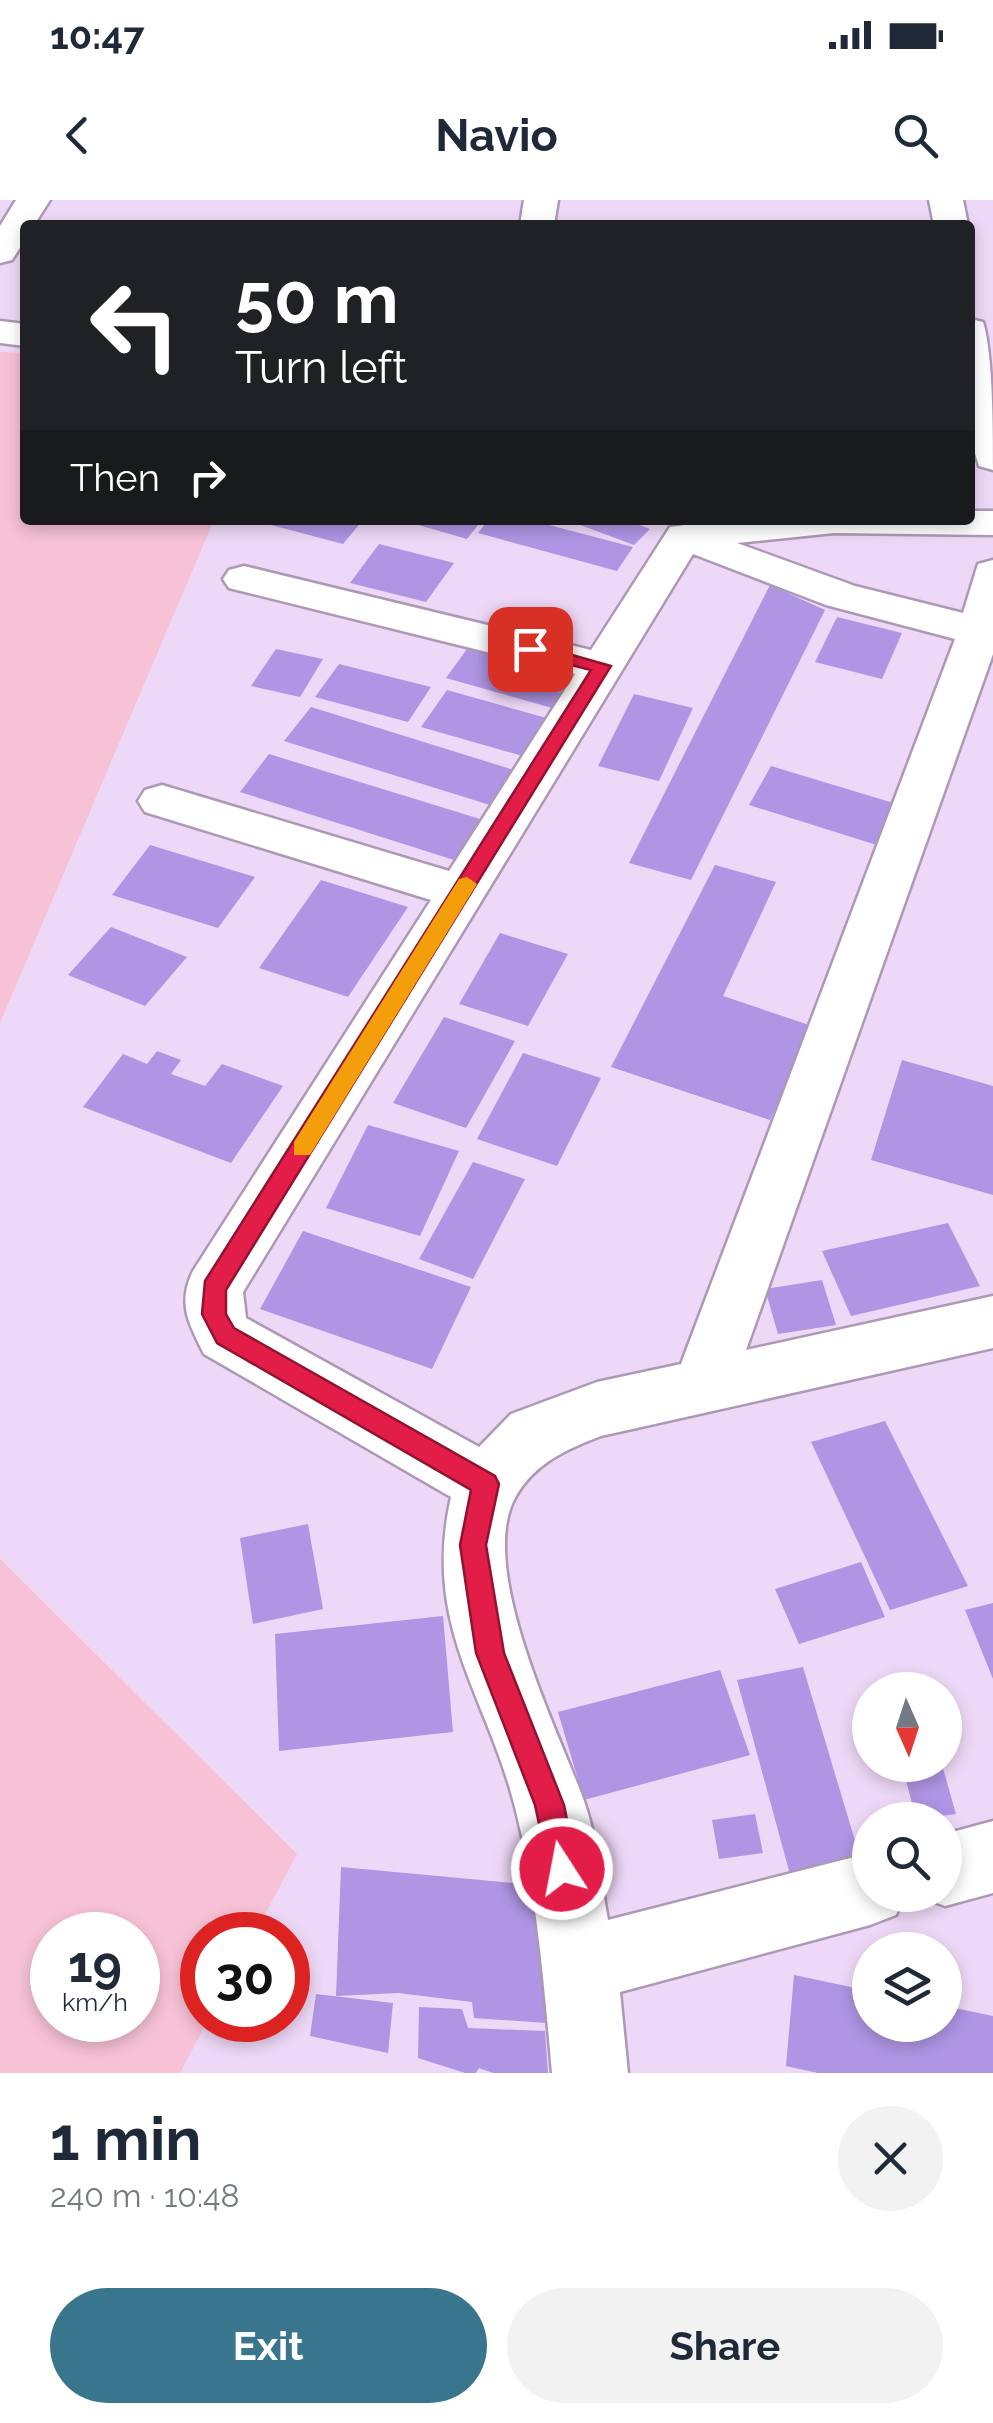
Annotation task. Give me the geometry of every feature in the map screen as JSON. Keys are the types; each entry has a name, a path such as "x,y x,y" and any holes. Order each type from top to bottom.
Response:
{"street":[{"path":"975,369 984,440"},
{"path":"667,528 739,525"},
{"path":"667,528 836,598 940,625 986,630"},
{"path":"486,1484 225,1336 214,1314 214,1289 602,666 667,528"},
{"path":"703,1385 986,630 993,572"},
{"path":"244,578 602,666"},
{"path":"162,801 461,892"},
{"path":"590,2073 580,1965 550,1805 490,1653 473,1545 486,1484 533,1434 597,1410 993,1322"},
{"path":"962,1865 993,1857"},
{"path":"580,1965 852,1895"}],"shaded area":[{"path":"0,352 20,353 20,525 212,525 0,1023"},
{"path":"0,1559 297,1854 266,1912 180,1912 180,2042 196,2042 180,2073 0,2073"}],"building":[{"path":"271,525 359,525 343,544"},
{"path":"418,525 478,525 467,539"},
{"path":"484,525 549,525 633,547 617,571 478,533"},
{"path":"580,525 639,525 650,529 634,545"},
{"path":"379,544 454,563 426,602 350,583"},
{"path":"770,585 825,610 691,880 629,863"},
{"path":"837,617 902,633 882,679 815,662"},
{"path":"276,649 323,659 300,697 251,686"},
{"path":"467,649 572,678 552,708 446,678"},
{"path":"339,664 431,687 408,722 315,697"},
{"path":"447,690 550,719 526,757 421,727"},
{"path":"634,694 693,708 659,781 598,766"},
{"path":"311,707 514,770 490,805 284,741"},
{"path":"269,754 480,819 454,860 240,792"},
{"path":"771,766 900,805 880,846 749,805"},
{"path":"150,845 255,877 218,928 112,895"},
{"path":"715,865 776,882 723,996 812,1026 770,1120 611,1067"},
{"path":"321,880 408,907 348,997 259,968"},
{"path":"111,927 187,957 145,1006 68,975"},
{"path":"500,933 568,954 528,1026 459,1004"},
{"path":"444,1017 515,1041 466,1128 393,1103"},
{"path":"157,1051 181,1060 171,1074 205,1086 222,1064 283,1086 231,1163 83,1107 123,1054 147,1064"},
{"path":"523,1053 601,1078 557,1166 477,1139"},
{"path":"902,1060 993,1086 993,1195 871,1160"},
{"path":"368,1125 459,1151 420,1236 326,1208"},
{"path":"473,1162 525,1179 473,1279 419,1259"},
{"path":"948,1223 980,1286 851,1316 822,1251"},
{"path":"303,1231 471,1287 432,1369 260,1309"},
{"path":"822,1280 836,1325 778,1334 765,1289"},
{"path":"885,1421 968,1586 890,1610 811,1442"},
{"path":"308,1524 323,1609 253,1624 240,1538"},
{"path":"861,1562 885,1617 799,1644 775,1589"},
{"path":"993,1603 993,1679 965,1610"},
{"path":"443,1616 453,1732 279,1751 275,1634"},
{"path":"803,1667 852,1831 852,1866 791,1878 737,1680"},
{"path":"720,1670 750,1755 584,1800 558,1712"},
{"path":"906,1782 947,1782 953,1802 912,1802"},
{"path":"755,1814 763,1853 719,1859 712,1820"},
{"path":"341,1867 535,1885 547,2023 474,2018 472,2002 398,1993 336,1996"},
{"path":"794,1975 852,1987 852,2042 962,2042 962,2010 993,2016 993,2073 818,2073 786,2066"},
{"path":"316,1994 393,2003 388,2053 310,2036"},
{"path":"419,2007 462,2009 468,2028 545,2031 548,2073 493,2073 479,2068 476,2073 465,2073 418,2058"}],"slow traffic":[{"path":"302,1148 467,884"}],"route":[{"path":"530,649 602,666 214,1289 214,1314 225,1336 486,1484 473,1545 490,1653 550,1805 562,1869"}]}
